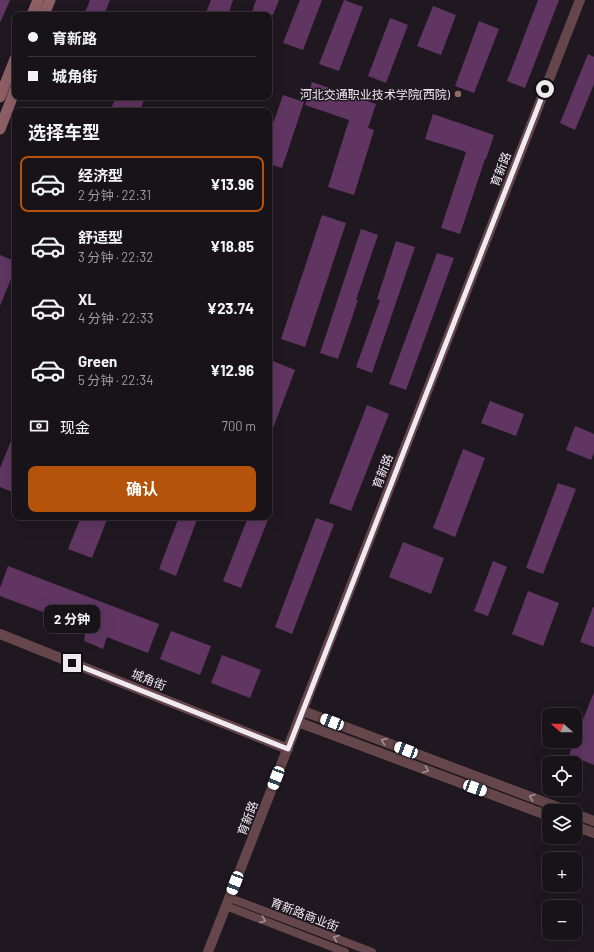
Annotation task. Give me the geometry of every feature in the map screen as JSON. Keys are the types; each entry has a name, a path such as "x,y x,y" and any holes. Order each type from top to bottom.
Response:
{"main road":[{"path":"33,12 38,0"},
{"path":"45,12 50,0"},
{"path":"0,97 12,67"},
{"path":"0,129 12,98"}],"street":[{"name":"育新路","path":"208,952 580,0"},
{"name":"城角街","path":"0,634 288,749"},
{"path":"302,711 549,804"},
{"path":"298,722 542,813"},
{"path":"582,817 594,821"},
{"path":"582,829 594,833"},
{"name":"育新路商业街","path":"228,902 345,952"},
{"name":"育新路商业街","path":"228,902 372,952"}],"building":[{"path":"0,0 10,0 0,23"},
{"path":"90,0 110,0 105,12 85,12"},
{"path":"211,0 233,0 229,12 206,12"},
{"path":"256,0 279,0 273,15 272,12 252,12"},
{"path":"300,0 322,0 303,50 283,43"},
{"path":"344,0 363,7 339,71 319,64"},
{"path":"538,0 559,0 525,88 507,81"},
{"path":"433,6 456,15 441,55 417,46"},
{"path":"390,18 408,25 386,83 368,76"},
{"path":"479,21 499,29 474,93 455,86"},
{"path":"588,54 594,57 594,84 575,130 560,123"},
{"path":"312,82 376,104 368,128 374,130 354,195 328,187 349,120 305,105"},
{"path":"283,95 304,102 282,168 272,165 272,126"},
{"path":"115,100 144,100 141,108 111,108"},
{"path":"433,114 494,135 460,234 441,228 466,152 425,139"},
{"path":"322,215 346,223 305,347 281,339"},
{"path":"361,229 378,235 338,359 320,353"},
{"path":"396,241 415,247 372,373 356,367 380,300 377,299"},
{"path":"437,253 454,258 406,390 389,384"},
{"path":"0,255 12,260 12,276 0,306"},
{"path":"273,361 295,370 272,431"},
{"path":"490,401 524,414 516,436 481,423"},
{"path":"367,405 389,414 351,511 329,503"},
{"path":"575,426 594,434 594,453 591,460 566,450"},
{"path":"12,438 12,492 0,487 0,468"},
{"path":"463,449 485,458 455,537 433,528"},
{"path":"558,483 576,489 543,574 526,568"},
{"path":"316,518 334,524 292,634 275,627"},
{"path":"80,520 107,520 92,558 68,549"},
{"path":"178,520 197,520 176,576 159,569"},
{"path":"247,520 268,520 241,588 223,581"},
{"path":"403,542 444,558 431,594 389,577"},
{"path":"493,561 507,567 488,616 474,611"},
{"path":"8,566 159,624 148,653 107,637 103,649 84,641 84,627 73,621 63,625 60,632 43,626 48,614 0,596 0,588"},
{"path":"528,591 559,603 543,646 512,634"},
{"path":"594,607 594,647 580,642"},
{"path":"171,631 211,646 200,675 160,659"},
{"path":"222,655 261,670 250,698 211,683"},
{"path":"594,692 594,765 582,760 582,756 569,755 572,748 582,748 582,722"}],"place":[{"name":"河北交通职业技术学院(西院)","path":"458,94"}],"route":[{"path":"72,663 288,749 545,89"}]}
